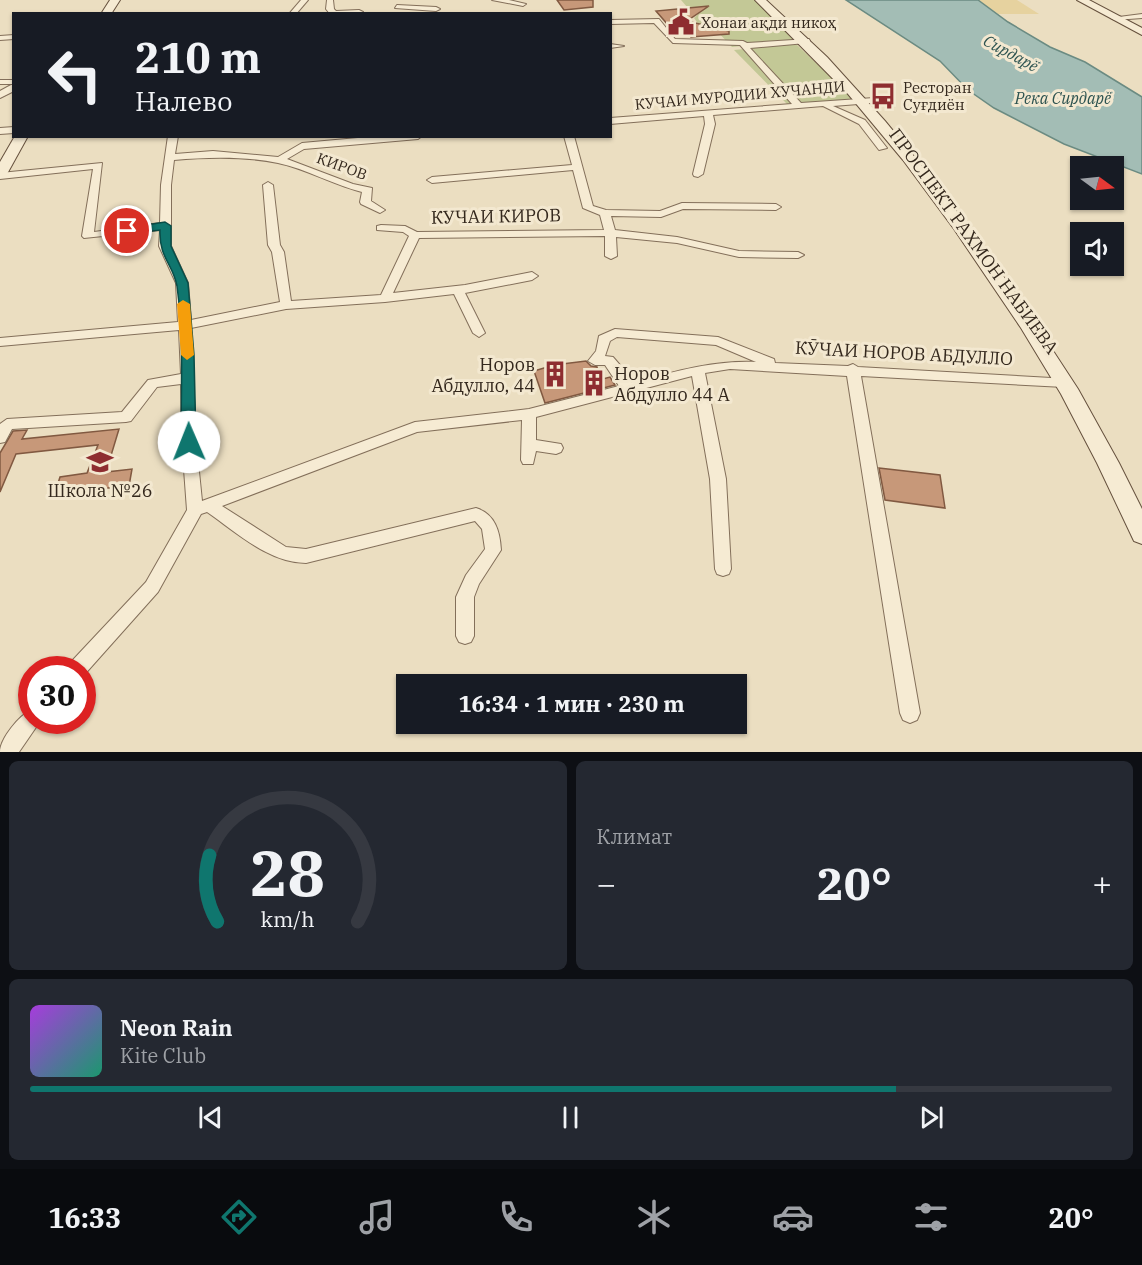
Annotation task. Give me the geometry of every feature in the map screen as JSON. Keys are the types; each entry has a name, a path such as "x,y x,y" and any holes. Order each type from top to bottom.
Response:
{"main road":[{"name":"ПРОСПЕКТ РАХМОН НАБИЕВА","path":"760,0 806,40 867,100 955,218 1064,382 1112,467 1142,534"},
{"name":"ПРОСПЕКТ РАХМОН НАБИЕВА","path":"768,0 809,34 867,100 992,259 1101,426 1142,510"},
{"path":"1082,0 1142,32"},
{"path":"0,174 21,138"}],"street":[{"path":"294,12 305,0"},
{"path":"495,0 523,4"},
{"path":"397,7 436,9"},
{"path":"1115,18 1142,16"},
{"path":"612,22 656,21 673,41 743,43 800,106"},
{"path":"744,46 806,40"},
{"name":"КУЧАИ МУРОДИИ ХУЧАНДИ","path":"612,121 867,100"},
{"path":"822,104 862,122 882,148"},
{"path":"698,174 710,124 708,112"},
{"path":"89,656 152,587 201,507 189,442 188,378 182,283 165,246 169,157 173,138"},
{"path":"169,157 213,154 280,159 304,141 372,138"},
{"path":"570,138 588,208 605,213 660,214 682,206 776,207"},
{"name":"КИРОВ","path":"280,159 350,186 368,190 365,202 380,210"},
{"path":"0,174 97,165 88,236 165,226"},
{"path":"432,180 578,167"},
{"path":"268,185 274,245 278,252 286,305"},
{"path":"605,213 610,233 611,256"},
{"path":"381,228 405,229 415,235"},
{"name":"КУЧАИ КИРОВ","path":"385,298 415,235 610,233 677,240 739,254 798,255"},
{"path":"0,342 184,325 286,305 458,290 532,276"},
{"path":"458,290 478,333"},
{"name":"КӮЧАИ НОРОВ АБДУЛЛО","path":"627,387 621,375 608,360 595,361 602,351 604,339 615,333 718,341 778,366"},
{"name":"КӮЧАИ НОРОВ АБДУЛЛО","path":"201,507 415,428 529,414 627,387 730,365 853,369 1064,382"},
{"path":"853,369 910,713"},
{"path":"698,370 718,479 723,569"},
{"path":"3,431 126,417 153,383 188,378"},
{"path":"529,414 528,453 556,448"},
{"path":"201,507 279,552 292,556 306,556 476,514 483,516 493,550 472,580 465,597 465,636"},
{"path":"7,752 21,734"}],"green space":[{"path":"681,0 756,0 802,40 732,47 714,28 699,25 694,18 699,13 688,8"},
{"path":"796,44 854,99 787,104 734,50"}],"sand":[{"path":"978,0 1017,0 1039,14 998,14"}],"water":[{"name":"Река Сирдарё","path":"846,0 978,0 1008,22 1050,47 1085,62 1142,97 1142,174 1124,167 1124,156 1095,156 1064,144 994,108 968,90 940,61"}],"building":[{"path":"557,0 593,0 593,7 564,10"},
{"name":"Хонаи ақди никоҳ","path":"709,6 687,21 729,31 729,34 691,37 685,33 675,33 656,11"},
{"path":"586,361 591,366 597,367 599,380 610,377 615,385 545,403 534,371 554,365"},
{"name":"Школа №26","path":"119,429 106,472 132,469 129,486 55,493 60,477 87,473 98,445 16,454 0,492 0,453 13,431 27,430 22,439"},
{"path":"879,468 940,475 945,508 885,500"}],"slow traffic":[{"path":"183,304 187,355"}],"place":[{"name":"Хонаи ақди никоҳ","path":"681,22"},
{"name":"Ресторан Суғдиён","path":"883,96"},
{"name":"Норов Абдулло, 44","path":"555,374"},
{"name":"Норов Абдулло 44 А","path":"594,383"},
{"name":"Школа №26","path":"100,462"}],"route":[{"path":"127,231 165,226 165,246 182,283 187,355 189,442"}],"water label":[{"name":"Сирдарё","path":"1011,53"}]}
